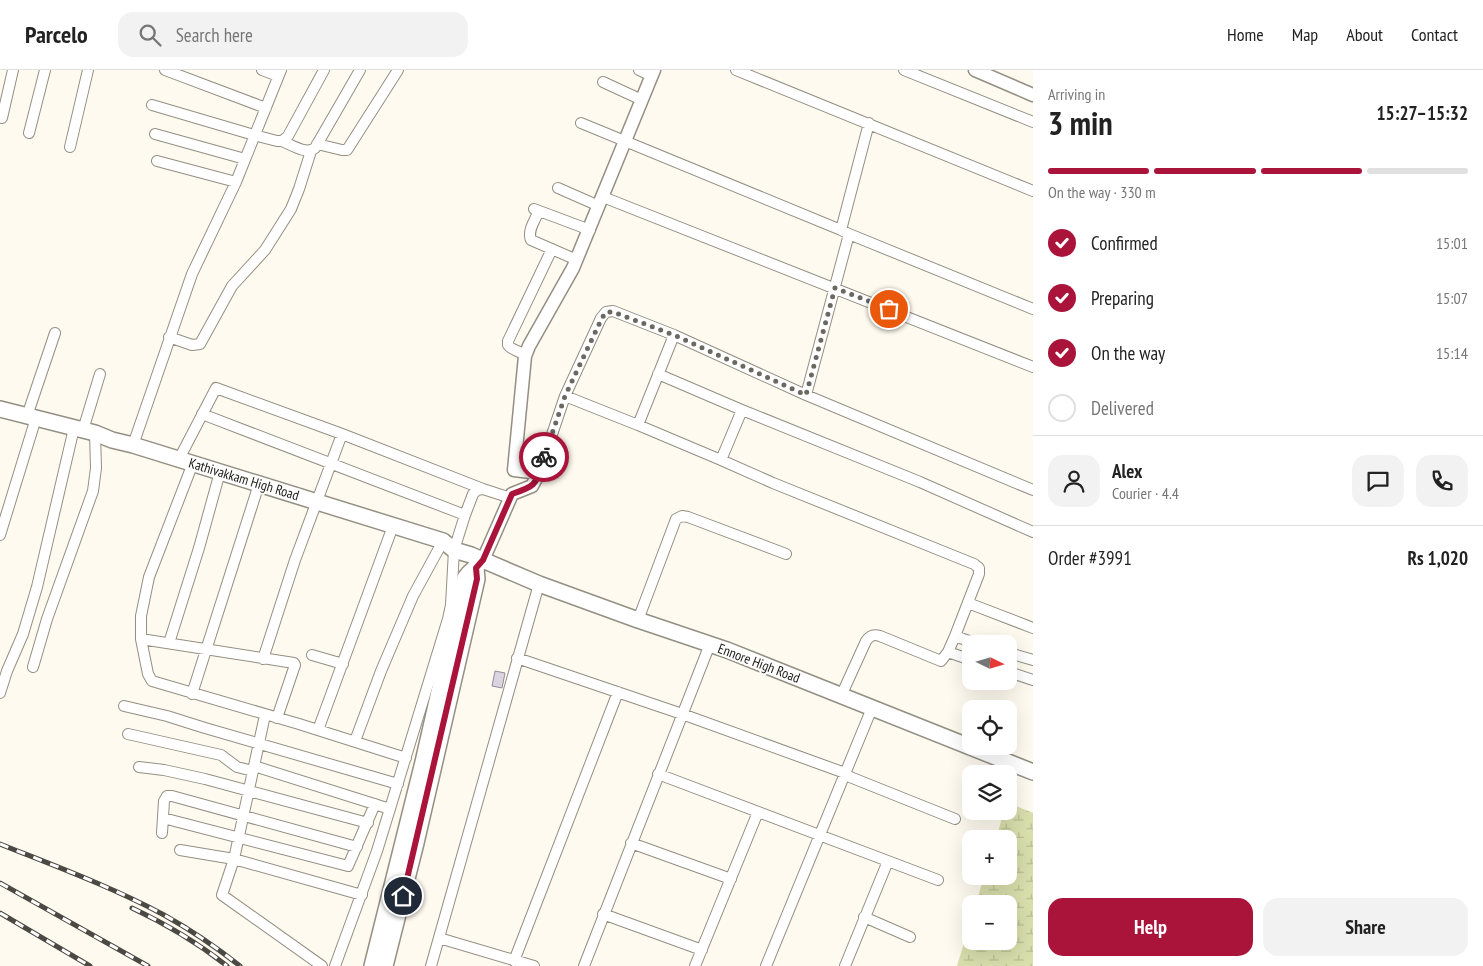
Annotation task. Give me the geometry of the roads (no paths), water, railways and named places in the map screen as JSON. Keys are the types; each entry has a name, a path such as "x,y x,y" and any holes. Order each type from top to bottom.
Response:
{"main road":[{"name":"Kathivakkam High Road","path":"0,409 84,430 394,526 471,554 480,564"},
{"name":"Ennore High Road","path":"480,564 710,644 1033,772"},
{"path":"372,966 423,762 465,578 480,564"},
{"path":"385,966 480,564"}],"street":[{"path":"2,118 13,70"},
{"path":"29,133 45,70"},
{"path":"70,147 88,70"},
{"path":"166,70 266,108"},
{"path":"133,445 192,274 236,182 280,73 262,70"},
{"path":"282,141 288,136 324,70"},
{"path":"169,337 192,345 200,344 232,286 265,250 291,209 314,147 360,70"},
{"path":"152,105 254,135 282,141 306,151 314,147 347,150 398,70"},
{"path":"539,473 514,470 525,356 577,260 653,73 639,70"},
{"path":"736,70 1033,191"},
{"path":"904,70 1033,122"},
{"path":"976,70 1033,95"},
{"path":"603,82 642,100"},
{"path":"581,123 1033,309"},
{"path":"806,395 835,288 845,232 869,123"},
{"path":"155,134 245,159"},
{"path":"157,161 236,182"},
{"path":"558,188 601,201 835,288 1033,367"},
{"path":"577,260 531,240 529,236 536,210 590,230"},
{"path":"525,356 510,348 508,342 552,249"},
{"path":"480,564 512,494 532,486 539,473 565,396 606,312 613,312 674,335 806,395 1033,490"},
{"path":"0,535 54,333"},
{"path":"638,426 674,335"},
{"path":"0,693 23,634 100,374"},
{"path":"658,374 920,482 1033,532"},
{"path":"406,758 152,681 148,674 141,639 141,616 149,577 202,414 216,388 342,434 483,490 511,498"},
{"path":"565,396 974,564 979,568 979,574 955,636 948,652 941,661 875,634 866,641 841,696"},
{"path":"721,460 742,410"},
{"path":"202,414 465,515"},
{"path":"33,667 47,619 93,491 96,468 84,430"},
{"path":"263,659 295,560 342,434"},
{"path":"169,643 199,548 220,472"},
{"path":"192,694 259,484"},
{"path":"355,741 412,596 448,546 465,515 473,494 477,490 483,490"},
{"path":"638,620 676,519 682,516 786,554"},
{"path":"318,730 394,526"},
{"path":"335,966 362,894 390,809 448,619 451,605 448,546"},
{"path":"431,966 539,584"},
{"path":"968,603 1033,628"},
{"path":"955,636 962,638"},
{"path":"141,639 292,662 295,666 277,718"},
{"path":"584,966 710,644"},
{"path":"948,652 962,657"},
{"path":"312,655 343,664"},
{"path":"1018,656 1033,660"},
{"path":"517,658 682,714 845,773 850,777 955,819"},
{"path":"1018,675 1033,680"},
{"path":"514,961 618,692"},
{"path":"124,706 167,716 398,784"},
{"path":"766,966 872,708"},
{"path":"265,714 239,838 222,895 322,966"},
{"path":"128,734 221,755 237,767 254,768 390,809"},
{"path":"139,767 164,770 368,823"},
{"path":"658,774 938,880"},
{"path":"162,833 164,801 167,796 179,797 243,814 357,847"},
{"path":"163,818 348,866 375,804"},
{"path":"695,966 758,812"},
{"path":"631,843 731,879"},
{"path":"180,850 234,859 362,894"},
{"path":"845,966 888,861"},
{"path":"603,914 702,950"},
{"path":"864,918 910,937"},
{"path":"439,938 534,966"}],"railway":[{"path":"0,844 83,877 164,915 213,945 240,966"},
{"path":"0,883 148,966"},
{"path":"132,908 181,934 227,966"},
{"path":"0,913 90,966"}]}
